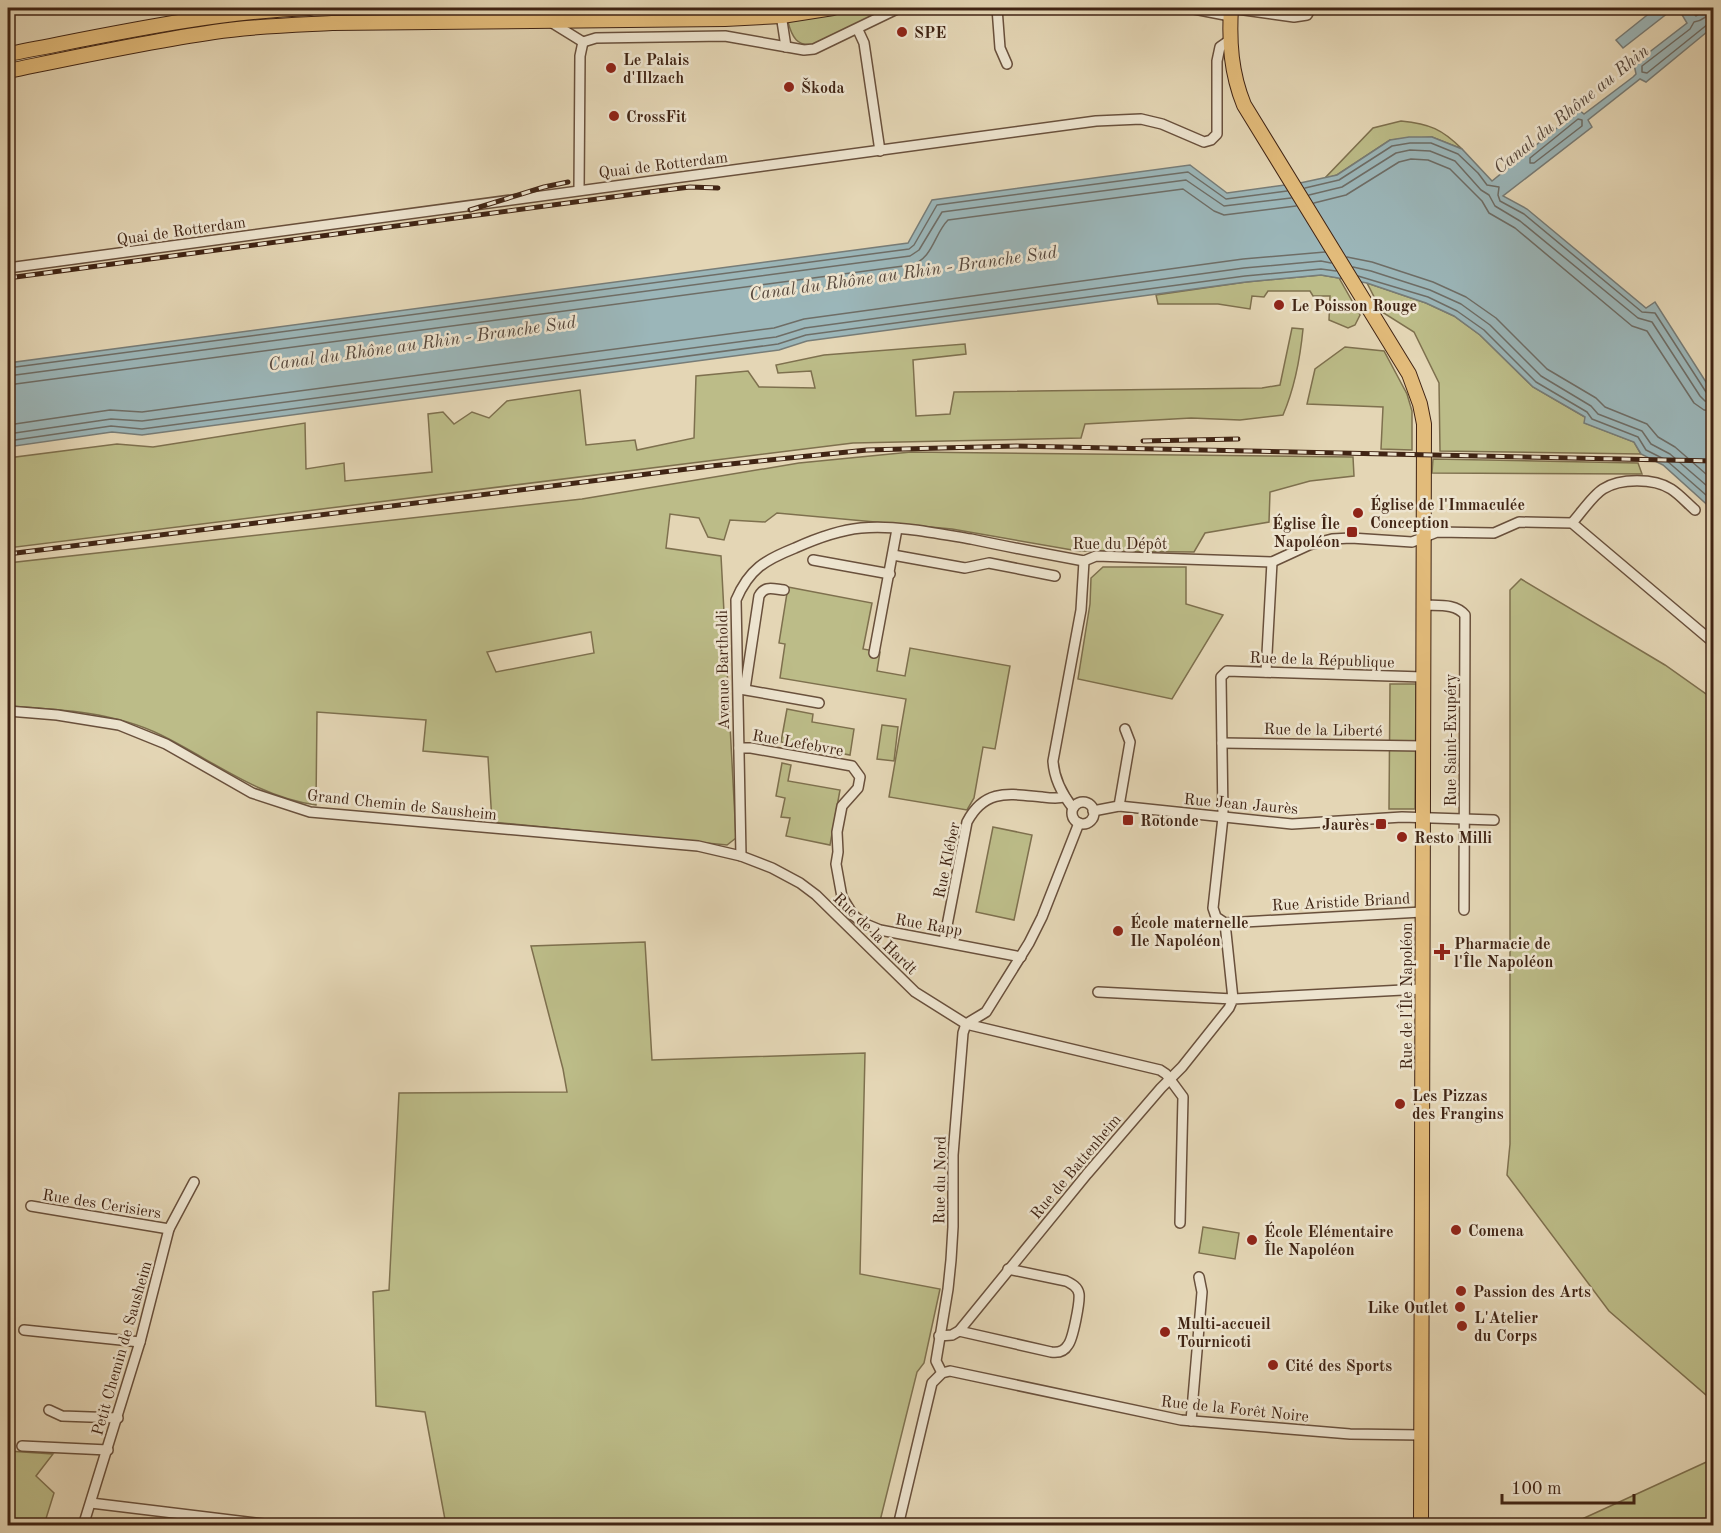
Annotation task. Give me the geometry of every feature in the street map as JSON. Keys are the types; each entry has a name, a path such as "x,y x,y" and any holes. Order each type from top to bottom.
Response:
{"main road":[{"path":"8,54 191,20 269,9 310,8"},
{"path":"8,71 134,45 215,32 332,23 725,19 833,8"},
{"name":"Rue de l'Île Napoléon","path":"1230,11 1234,78 1244,105 1409,374 1420,404 1424,424 1421,1526"}],"street":[{"path":"548,21 583,42 596,38 725,36 804,50 814,49 858,30 899,8"},
{"path":"997,8 1000,48 1007,64"},
{"path":"1190,8 1294,17 1306,15 1311,8"},
{"path":"781,12 786,47"},
{"path":"858,30 864,43 880,151"},
{"name":"Quai de Rotterdam","path":"8,268 1125,118 1153,122 1204,142 1211,140 1217,134 1217,61 1220,47 1230,40"},
{"path":"579,190 580,56 583,42"},
{"path":"1572,523 1601,490 1613,484 1626,482 1657,483 1670,488 1695,510"},
{"path":"1266,672 1272,562 1309,545 1332,539 1412,542 1437,532 1494,533 1519,522 1572,523 1713,643"},
{"name":"Avenue Bartholdi","path":"741,856 739,748 741,688 736,600 743,582 756,568 777,555 808,542 859,528 897,528"},
{"path":"874,653 897,528"},
{"name":"Rue du Dépôt","path":"897,528 939,533 1084,561 1096,556 1272,562"},
{"path":"893,555 965,568 989,563 1055,576"},
{"path":"813,560 890,574"},
{"path":"1073,808 1056,778 1053,761 1081,610 1084,561"},
{"path":"784,590 767,588 762,590 757,603 741,688 819,703"},
{"name":"Rue Saint-Exupéry","path":"1423,605 1453,606 1465,615 1464,910"},
{"path":"736,622 754,626"},
{"name":"Rue de la République","path":"1222,742 1221,677 1227,671 1423,677"},
{"name":"Grand Chemin de Sausheim","path":"8,711 57,715 119,725 166,744 252,794 310,812 698,846 741,856"},
{"path":"1119,806 1130,742 1125,729"},
{"path":"1222,742 1223,817 1213,908 1216,917 1226,923 1233,999"},
{"name":"Rue de la Liberté","path":"1222,742 1423,746"},
{"name":"Rue Lefebvre","path":"739,748 751,748 852,766 857,771 860,777 858,788 842,806 837,832 836,864"},
{"name":"Rue Kléber","path":"944,941 967,822 975,810 985,800 1000,794 1065,797"},
{"path":"1080,802 1084,802 1094,811 1089,822 1079,823 1072,816 1073,808 1080,802"},
{"name":"Rue Jean Jaurès","path":"1094,811 1119,806 1292,824 1424,817 1494,820"},
{"path":"966,1024 986,1012 1021,957 1042,917 1079,823"},
{"name":"Rue de la Hardt","path":"741,856 772,868 809,889 915,992 966,1024 1160,1070 1170,1079"},
{"name":"Rue Rapp","path":"836,864 844,902 857,919 874,929 1021,957"},
{"name":"Rue Aristide Briand","path":"1226,923 1422,912"},
{"path":"1098,992 1233,999 1422,989"},
{"name":"Rue de Battenheim","path":"959,1331 1087,1174 1229,1008 1233,999"},
{"path":"986,1012 991,1031"},
{"name":"Rue du Nord","path":"939,1336 951,1260 954,1140 962,1041 966,1024"},
{"path":"1170,1079 1183,1096 1180,1223"},
{"name":"Petit Chemin de Sausheim","path":"83,1526 118,1418 169,1229 194,1182"},
{"name":"Rue des Cerisiers","path":"31,1206 169,1229"},
{"path":"898,1526 932,1383 942,1373 936,1361 939,1336 952,1335 959,1331 1051,1352 1062,1351 1071,1340 1079,1297 1074,1285 1066,1281 1008,1269"},
{"path":"1191,1421 1202,1292 1199,1277"},
{"path":"24,1330 140,1342"},
{"name":"Rue de la Forêt Noire","path":"942,1373 957,1371 1191,1421 1350,1434 1421,1435"},
{"path":"49,1410 62,1416 118,1418"},
{"path":"22,1446 108,1450"},
{"path":"91,1503 281,1526"}],"green space":[{"path":"860,8 891,8 808,45 796,40 788,22"},
{"path":"1401,121 1435,129 1462,149 1432,137 1390,140 1337,175 1324,179 1373,128"},
{"path":"1321,275 1339,278 1360,315 1355,325 1348,328 1329,320 1330,296 1313,296 1310,291 1268,291 1264,297 1252,296 1250,309 1218,304 1158,304 1156,295 1246,282"},
{"path":"1367,283 1426,303 1454,316 1480,335 1533,387 1585,417 1585,423 1634,442 1641,454 1440,451 1439,383 1414,332 1382,312"},
{"path":"1292,328 1303,329 1296,373 1283,415 1240,420 1191,418 1085,424 1081,438 853,443 8,548 8,458 117,444 153,447 305,423 306,469 344,463 345,481 432,472 428,414 443,412 454,424 472,412 489,418 507,401 580,390 586,445 635,440 637,450 694,438 696,376 748,371 759,387 815,388 811,371 778,373 776,365 824,355 965,344 966,354 913,360 916,416 950,414 954,392 1262,388 1280,385"},
{"path":"1345,347 1384,351 1407,394 1412,411 1412,450 1381,449 1383,407 1307,404 1315,369"},
{"path":"911,452 1353,457 1354,476 1310,481 1270,492 1269,522 1205,533 1194,552 1078,551 952,529 777,513 765,522 730,520 724,540 708,537 699,518 670,514 666,548 721,556 736,838 727,845 492,822 488,757 423,751 426,720 317,712 316,805 295,801 255,786 161,735 125,721 66,710 8,706 8,563 582,499 799,463","holes":["591,632 594,653 496,672 487,652"]},
{"path":"1433,459 1638,463 1642,474 1432,473"},
{"path":"1103,567 1186,567 1186,604 1223,615 1172,699 1078,679 1090,604 1091,578"},
{"path":"1521,579 1665,665 1713,699 1713,1401 1609,1311 1507,1175 1510,1144 1510,590"},
{"path":"788,587 872,603 863,649 880,652 877,671 905,676 910,648 1010,666 995,749 983,747 974,798 967,810 889,797 906,699 780,678 785,644 779,643"},
{"path":"1390,684 1416,684 1415,809 1389,809"},
{"path":"787,709 813,714 812,722 854,729 850,755 781,742"},
{"path":"882,725 898,727 894,761 877,759"},
{"path":"782,763 791,765 788,781 840,790 830,845 786,836 790,818 781,817 785,798 776,796"},
{"path":"993,827 1032,835 1014,920 976,912"},
{"path":"645,942 652,1060 865,1053 860,1274 940,1289 924,1363 917,1372 879,1525 446,1525 425,1412 376,1406 373,1292 389,1290 399,1093 567,1092 531,946"},
{"path":"1203,1227 1239,1233 1235,1259 1199,1253"},
{"path":"8,1451 53,1454 36,1476 54,1493 44,1525 8,1525"},
{"path":"1713,1459 1713,1525 1569,1525"}],"water":[{"name":"Canal du Rhône au Rhin - Branche Sud","path":"1656,8 1689,8 1696,16 1708,8 1713,8 1713,27 1646,82 1640,79 1588,120 1592,127 1503,196 1527,209 1646,308 1655,302 1713,393 1713,510 1663,465 1641,454 1634,442 1584,423 1585,417 1533,387 1480,335 1454,316 1426,303 1367,283 1321,275 1246,282 807,341 779,350 142,435 112,432 8,447 8,363 908,243 932,200 1190,165 1227,193 1300,183 1337,175 1390,140 1409,137 1432,137 1462,149 1492,181 1579,110 1584,114 1633,77 1636,74 1634,64 1687,23 1681,13 1668,13 1623,48 1616,40"}],"railway":[{"path":"470,210 568,182"},
{"path":"8,278 657,191 690,187 718,188"},
{"path":"1143,441 1238,439"},
{"path":"8,554 711,466 867,450 1016,446 1714,461"}],"place":[{"name":"SPE","path":"902,32"},
{"name":"Le Palais d'Illzach","path":"611,68"},
{"name":"Škoda","path":"789,87"},
{"name":"CrossFit","path":"614,116"},
{"name":"Le Poisson Rouge","path":"1279,305"},
{"name":"Église de l'Immaculée Conception","path":"1358,513"},
{"name":"Église Île Napoléon","path":"1352,532"},
{"name":"Rotonde","path":"1128,820"},
{"name":"Jaurès","path":"1381,824"},
{"name":"Resto Milli","path":"1402,837"},
{"name":"École maternelle Ile Napoléon","path":"1118,931"},
{"name":"Pharmacie de l'Île Napoléon","path":"1442,952"},
{"name":"Les Pizzas des Frangins","path":"1400,1104"},
{"name":"Comena","path":"1456,1230"},
{"name":"École Elémentaire Île Napoléon","path":"1252,1240"},
{"name":"Passion des Arts","path":"1461,1291"},
{"name":"Like Outlet","path":"1460,1307"},
{"name":"L'Atelier du Corps","path":"1462,1326"},
{"name":"Multi-accueil Tournicoti","path":"1165,1332"},
{"name":"Cité des Sports","path":"1273,1365"}],"water label":[{"name":"Canal du Rhône au Rhin","path":"1571,109"}]}
